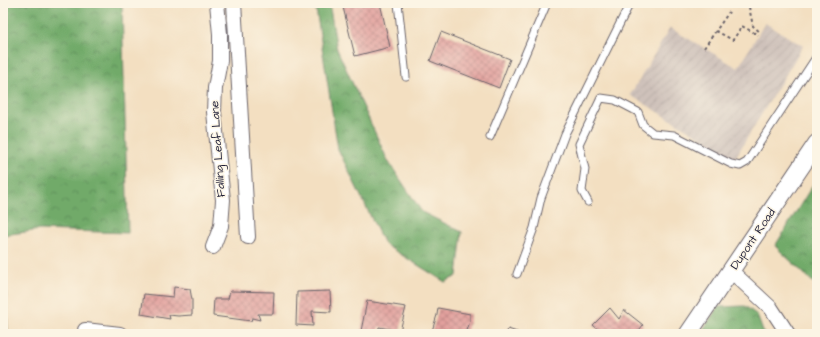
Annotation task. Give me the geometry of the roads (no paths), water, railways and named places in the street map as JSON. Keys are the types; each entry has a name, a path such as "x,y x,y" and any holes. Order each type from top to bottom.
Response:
{"street":[{"name":"Falling Leaf Lane","path":"213,247 221,226 223,200 214,112 215,88 220,54 217,3"},
{"path":"234,3 248,237"},
{"name":"Dupont Road","path":"688,334 817,143"},
{"path":"731,271 771,308 788,334"},
{"path":"85,334 85,330 120,334"}],"lane":[{"path":"398,3 406,77"},
{"path":"490,137 547,3"},
{"path":"517,274 534,228 541,198 565,134 630,3"},
{"path":"588,202 582,191 584,169 579,144 601,98 615,100 638,112 643,125 653,133 674,135 731,164 740,166 747,162 817,56"}]}
